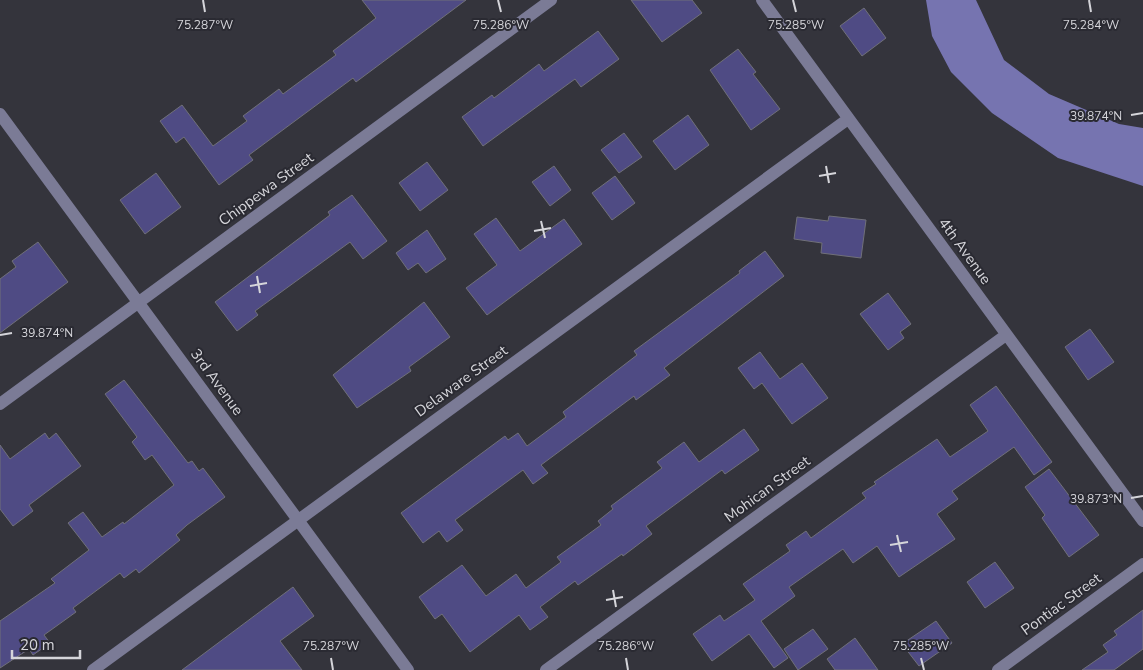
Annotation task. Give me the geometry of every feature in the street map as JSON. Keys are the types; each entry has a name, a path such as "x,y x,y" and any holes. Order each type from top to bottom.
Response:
{"street":[{"name":"Chippewa Street","path":"0,404 551,0"},
{"name":"4th Avenue","path":"762,0 1143,521"},
{"name":"3rd Avenue","path":"0,114 408,670"},
{"name":"Delaware Street","path":"93,670 848,119"},
{"name":"Mohican Street","path":"546,670 1006,335"},
{"name":"Pontiac Street","path":"998,670 1143,564"}],"shaded area":[{"path":"926,0 976,0 1004,60 1049,94 1119,124 1143,128 1143,186 1058,158 992,113 951,72 932,36"}],"building":[{"path":"362,0 466,0 356,82 353,78 249,155 253,160 219,185 184,137 176,143 160,121 182,105 213,146 247,121 243,116 279,89 283,94 336,55 333,51 376,18"},
{"path":"631,0 692,0 702,13 662,42"},
{"path":"864,8 886,38 862,56 840,26"},
{"path":"598,31 619,59 581,87 575,79 483,146 462,117 492,95 494,98 539,64 544,71"},
{"path":"738,49 756,72 753,74 780,109 751,130 710,70"},
{"path":"688,115 709,145 675,170 653,141"},
{"path":"624,133 642,157 619,173 601,150"},
{"path":"427,162 448,190 420,211 399,183"},
{"path":"554,166 571,190 550,206 532,182"},
{"path":"156,173 181,207 145,234 120,200"},
{"path":"615,176 635,203 612,220 592,193"},
{"path":"352,195 387,241 363,259 350,242 255,311 258,315 237,331 215,302 330,215 328,212"},
{"path":"829,216 866,220 861,258 821,253 822,243 794,239 797,217 828,221"},
{"path":"496,218 520,251 564,219 582,244 487,315 466,288 497,265 474,234"},
{"path":"427,230 446,259 426,273 418,263 408,270 396,253"},
{"path":"38,242 68,282 0,333 0,279 16,267 12,261"},
{"path":"765,251 784,276 664,368 670,375 636,400 634,396 541,465 548,473 533,484 523,470 455,520 463,530 447,542 439,531 423,543 401,513 505,436 508,440 518,433 527,446 566,417 563,412 637,355 634,351 740,273 739,271"},
{"path":"888,293 911,324 900,332 904,338 888,350 860,314"},
{"path":"424,302 450,337 409,367 411,371 357,408 333,375"},
{"path":"1090,329 1114,362 1088,380 1065,347"},
{"path":"760,352 780,379 802,363 828,398 792,424 762,383 754,389 738,368"},
{"path":"124,380 188,463 192,461 199,471 203,468 225,497 187,525 176,535 180,540 139,573 136,569 124,578 120,573 73,608 76,612 44,635 50,643 33,655 29,649 0,668 0,621 55,583 51,579 89,550 68,523 83,512 102,537 123,522 124,524 174,485 152,455 145,460 132,442 137,437 105,394"},
{"path":"996,386 1052,462 1034,475 1014,447 952,491 958,499 937,514 955,539 899,577 877,546 853,563 843,549 789,587 795,596 761,621 788,658 774,668 749,634 712,661 693,634 720,615 724,621 755,600 743,584 790,551 786,545 806,531 811,538 866,498 862,493 876,484 874,482 937,439 950,457 988,431 970,405"},
{"path":"744,429 759,450 725,474 722,470 646,526 652,534 623,556 622,554 578,585 575,581 540,607 548,617 530,630 519,615 470,652 442,614 435,619 419,597 462,565 486,596 516,574 526,588 561,562 557,557 601,525 598,521 613,509 611,506 662,468 657,462 684,442 699,462"},
{"path":"45,433 49,439 56,433 81,466 29,505 33,511 13,526 0,509 0,445 10,459"},
{"path":"1049,469 1099,535 1069,557 1042,518 1045,515 1025,487"},
{"path":"995,562 1014,588 985,608 967,582"},
{"path":"293,587 314,616 280,641 302,670 182,670"},
{"path":"1143,610 1143,649 1114,670 1082,670 1108,652 1103,645 1117,635 1114,631"},
{"path":"936,621 952,643 919,666 902,644"},
{"path":"813,629 828,649 798,670 784,649"},
{"path":"855,638 878,670 835,670 827,659"}]}
